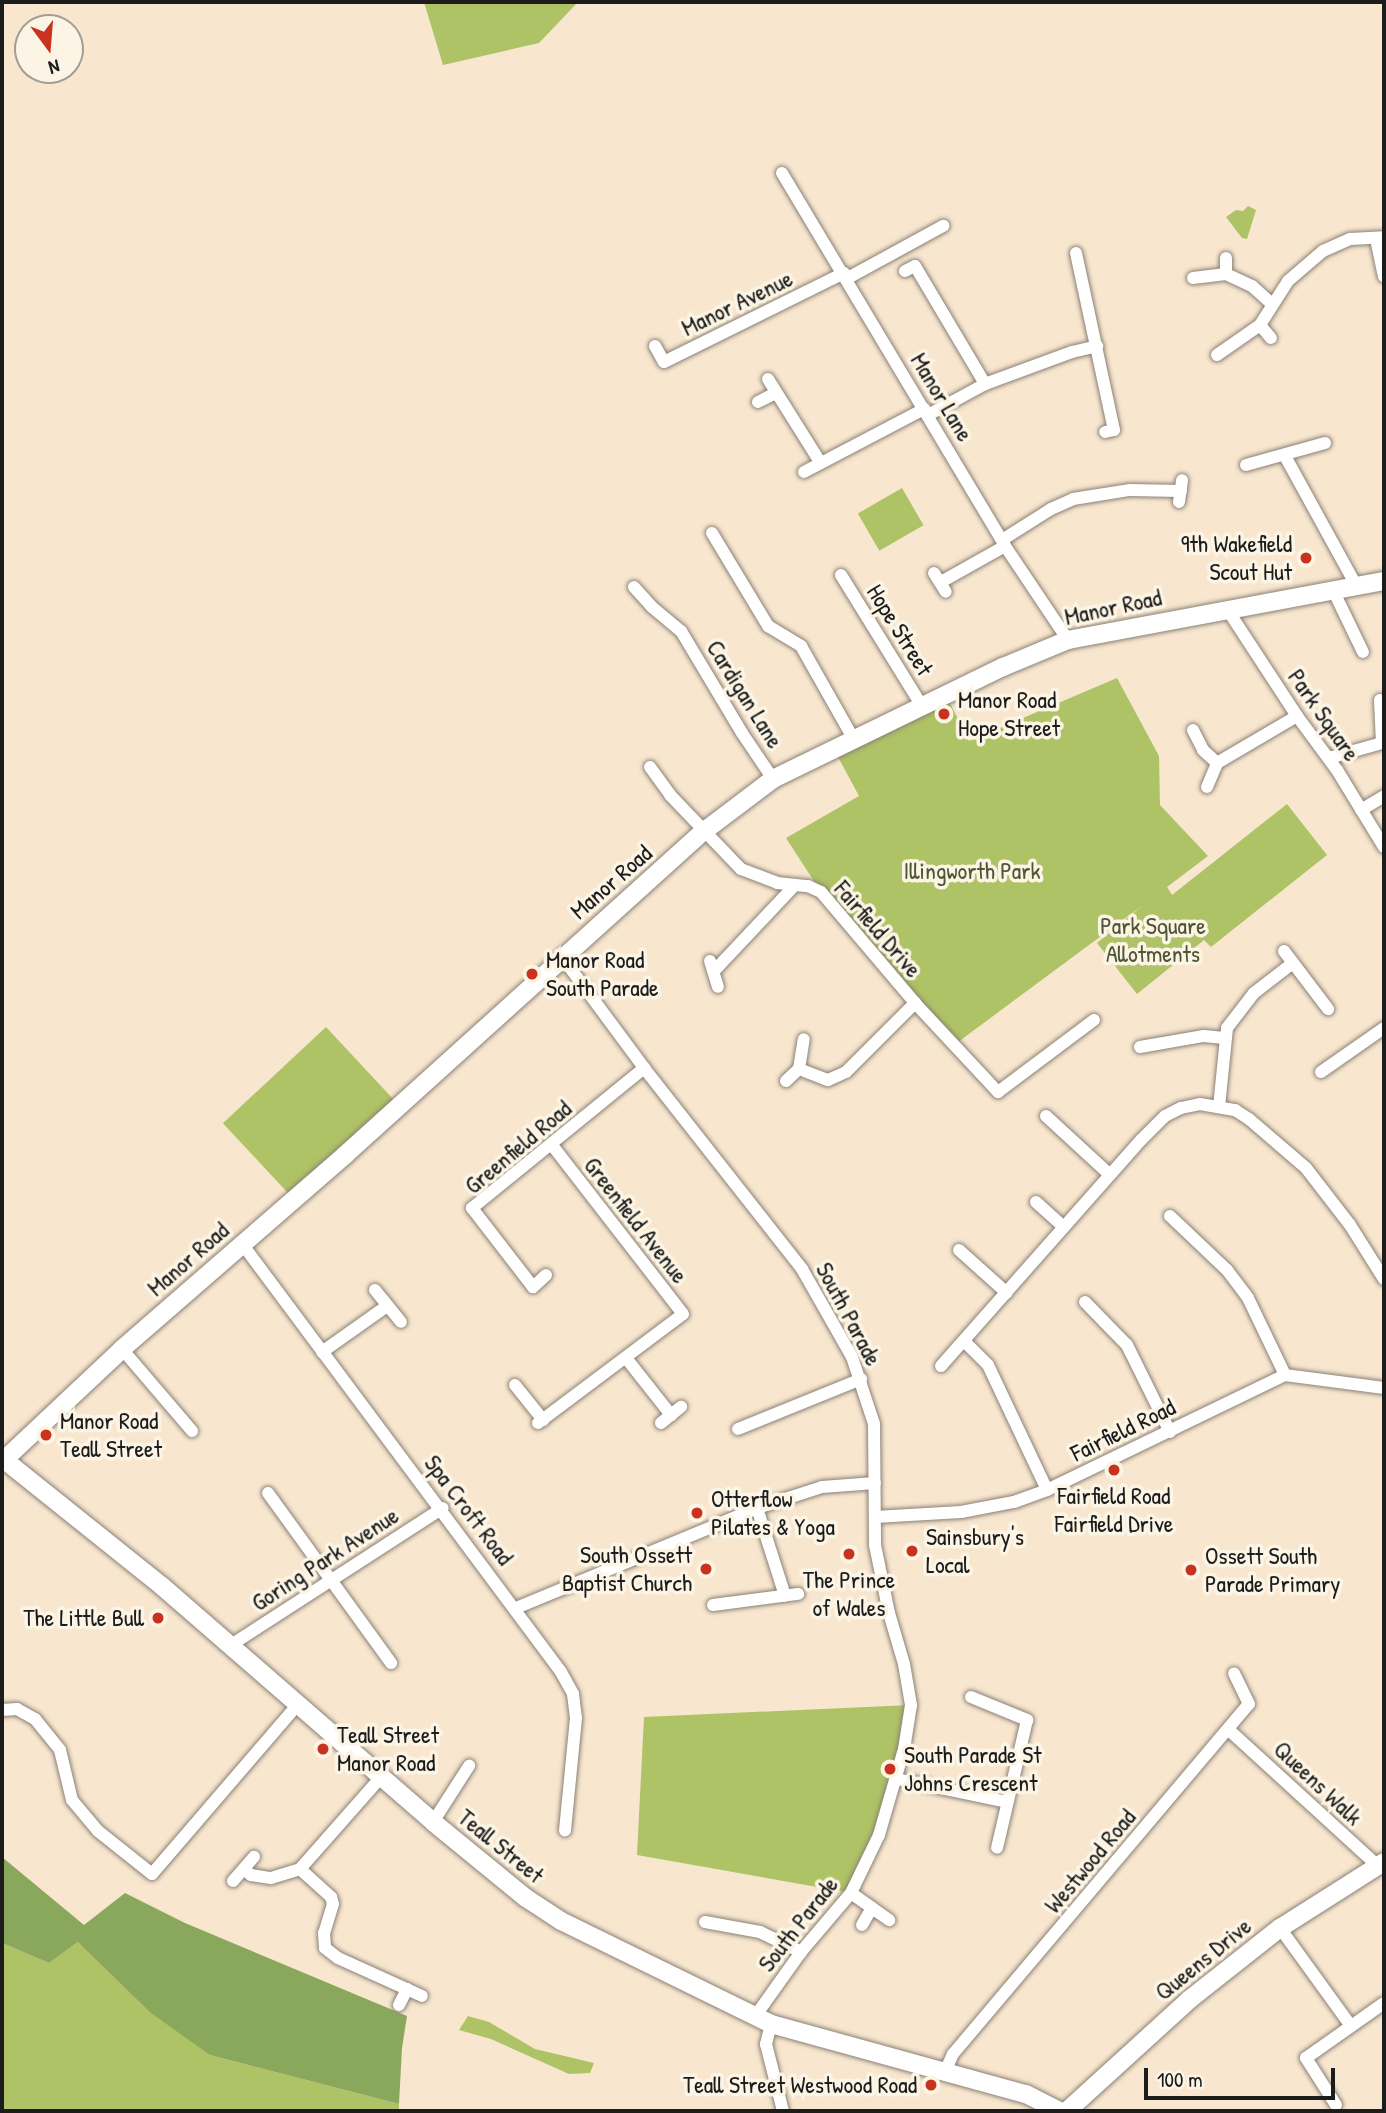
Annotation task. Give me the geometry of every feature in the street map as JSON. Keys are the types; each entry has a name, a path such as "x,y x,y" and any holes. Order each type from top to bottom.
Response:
{"street":[{"name":"Manor Lane","path":"782,173 1004,543 1068,640"},
{"path":"845,276 943,226"},
{"path":"1217,355 1259,325 1271,303 1297,272 1323,251 1350,239 1380,238 1384,276"},
{"path":"1076,253 1114,430 1105,432"},
{"path":"1226,258 1226,274"},
{"path":"905,271 915,266 985,384"},
{"path":"1193,278 1226,274 1252,286 1271,303"},
{"name":"Manor Avenue","path":"654,346 664,362 845,276"},
{"path":"1259,325 1271,338"},
{"path":"804,472 985,384 1072,352 1097,346"},
{"path":"768,379 820,463"},
{"path":"758,402 776,393"},
{"path":"1246,466 1325,443"},
{"path":"1285,456 1356,585"},
{"path":"941,582 1004,543 1051,509 1073,499 1130,490 1181,491"},
{"path":"712,533 768,626 801,646 853,738"},
{"name":"Hope Street","path":"841,575 922,706"},
{"name":"Manor Road","path":"3,1459 122,1349 243,1245 703,832 774,779 853,738 1003,667 1068,640 1384,580"},
{"name":"Cardigan Lane","path":"634,587 661,616 674,623 681,631 742,733 774,779"},
{"path":"1332,588 1363,652"},
{"name":"Park Square","path":"1227,609 1297,716 1329,758 1384,847"},
{"path":"1329,758 1382,743 1380,700"},
{"path":"1207,787 1217,763 1297,716"},
{"path":"1193,730 1203,750 1217,763"},
{"name":"Fairfield Drive","path":"650,767 703,832 741,869 758,878 821,892 915,1003 998,1092 1094,1020"},
{"path":"1361,810 1384,796"},
{"path":"718,987 712,966 795,885"},
{"path":"1284,951 1328,1009"},
{"name":"South Parade","path":"562,957 644,1068 802,1269 852,1357 874,1424 875,1545 889,1613 904,1664 911,1705 897,1779 879,1835 851,1893 801,1952 763,2020"},
{"path":"1219,1107 1224,1038 1234,1017 1254,993 1293,963"},
{"path":"799,1069 818,1078 837,1077 846,1072 915,1003"},
{"path":"1321,1072 1384,1028"},
{"path":"1140,1047 1204,1036 1224,1038"},
{"path":"786,1082 799,1069 804,1039"},
{"name":"Greenfield Road","path":"546,1275 533,1287 472,1208 644,1068"},
{"path":"941,1366 1109,1174 1166,1116 1200,1104 1235,1110 1250,1118 1306,1168 1350,1225 1384,1279"},
{"path":"1046,1116 1109,1174"},
{"name":"Greenfield Avenue","path":"515,1385 541,1421 683,1314 552,1145"},
{"path":"1036,1202 1063,1226"},
{"path":"1170,1216 1227,1270 1248,1298 1285,1375 1383,1391"},
{"name":"Spa Croft Road","path":"243,1245 443,1508 561,1672 573,1694 576,1718 565,1830"},
{"path":"959,1250 1007,1293"},
{"path":"375,1290 401,1322"},
{"path":"1085,1302 1128,1346 1170,1432"},
{"path":"322,1352 387,1306"},
{"path":"964,1341 988,1366 1047,1490"},
{"path":"122,1349 192,1431"},
{"path":"626,1358 671,1415"},
{"name":"Fairfield Road","path":"875,1517 988,1508 1047,1490 1285,1375"},
{"path":"738,1429 861,1379"},
{"name":"Teall Street","path":"3,1459 230,1645 383,1775 433,1822 526,1898 561,1921 763,2020 944,2074 1026,2094 1059,2111"},
{"path":"516,1608 757,1508 822,1487 875,1483"},
{"path":"268,1493 391,1663"},
{"name":"Goring Park Avenue","path":"230,1645 443,1508"},
{"path":"757,1508 785,1596"},
{"path":"713,1605 799,1594"},
{"name":"Westwood Road","path":"944,2074 953,2054 1229,1730 1249,1703 1234,1673"},
{"path":"971,1697 1027,1720 997,1848"},
{"path":"2,1710 17,1709 35,1719 60,1750 72,1800 98,1831 152,1874 298,1704"},
{"name":"Queens Walk","path":"1229,1730 1381,1864"},
{"path":"433,1822 466,1770 474,1785"},
{"path":"244,1869 251,1875 271,1878 300,1869 383,1775"},
{"path":"897,1779 1007,1802"},
{"path":"194,1806 205,1814"},
{"path":"233,1881 254,1857"},
{"name":"Queens Drive","path":"1067,2111 1190,1999 1280,1928 1381,1864"},
{"path":"300,1869 331,1897 334,1904 324,1933 325,1948 338,1958 422,1996"},
{"path":"851,1893 889,1920"},
{"path":"862,1925 872,1908"},
{"path":"705,1922 760,1932 801,1952"},
{"path":"1280,1928 1351,2026"},
{"path":"399,2005 407,1989"},
{"path":"1336,2105 1306,2058 1384,2003"},
{"path":"763,2020 766,2044 783,2111"}],"green space":[{"path":"424,2 578,2 539,43 443,65"},
{"path":"1248,206 1256,210 1247,239 1242,238 1226,217 1236,210 1243,211"},
{"path":"902,488 924,525 879,551 858,514"},
{"name":"Illingworth Park","path":"1117,678 1159,756 1160,805 1208,856 1167,887 1172,895 1287,804 1327,855 1211,947 1204,940 1137,994 1097,943 1143,905 954,1045 821,892 786,838 859,796 838,757 946,695 969,741"},
{"path":"326,1027 400,1106 297,1202 223,1123"},
{"path":"911,1705 897,1779 851,1893 637,1855 644,1717"},
{"path":"2,1857 84,1925 125,1893 185,1923 407,2016 399,2104 210,2055 151,2013 78,1942 49,1963 2,1943"},
{"path":"78,1942 210,2055 399,2104 399,2111 2,2111 2,1943 49,1963"},
{"path":"468,2016 489,2022 535,2049 594,2063 590,2073 569,2074 491,2039 459,2030"}],"place":[{"name":"9th Wakefield Scout Hut","path":"1306,558"},
{"name":"Manor Road Hope Street","path":"944,714"},
{"name":"Manor Road South Parade","path":"532,974"},
{"name":"Manor Road Teall Street","path":"46,1435"},
{"name":"Fairfield Road Fairfield Drive","path":"1114,1470"},
{"name":"Otterflow Pilates & Yoga","path":"697,1513"},
{"name":"Sainsbury's Local","path":"912,1551"},
{"name":"The Prince of Wales","path":"849,1554"},
{"name":"South Ossett Baptist Church","path":"706,1569"},
{"name":"Ossett South Parade Primary","path":"1191,1570"},
{"name":"The Little Bull","path":"158,1618"},
{"name":"Teall Street Manor Road","path":"323,1749"},
{"name":"South Parade St Johns Crescent","path":"890,1769"},
{"name":"Teall Street Westwood Road","path":"931,2085"}],"park label":[{"name":"Park Square Allotments","path":"1153,940"}]}
